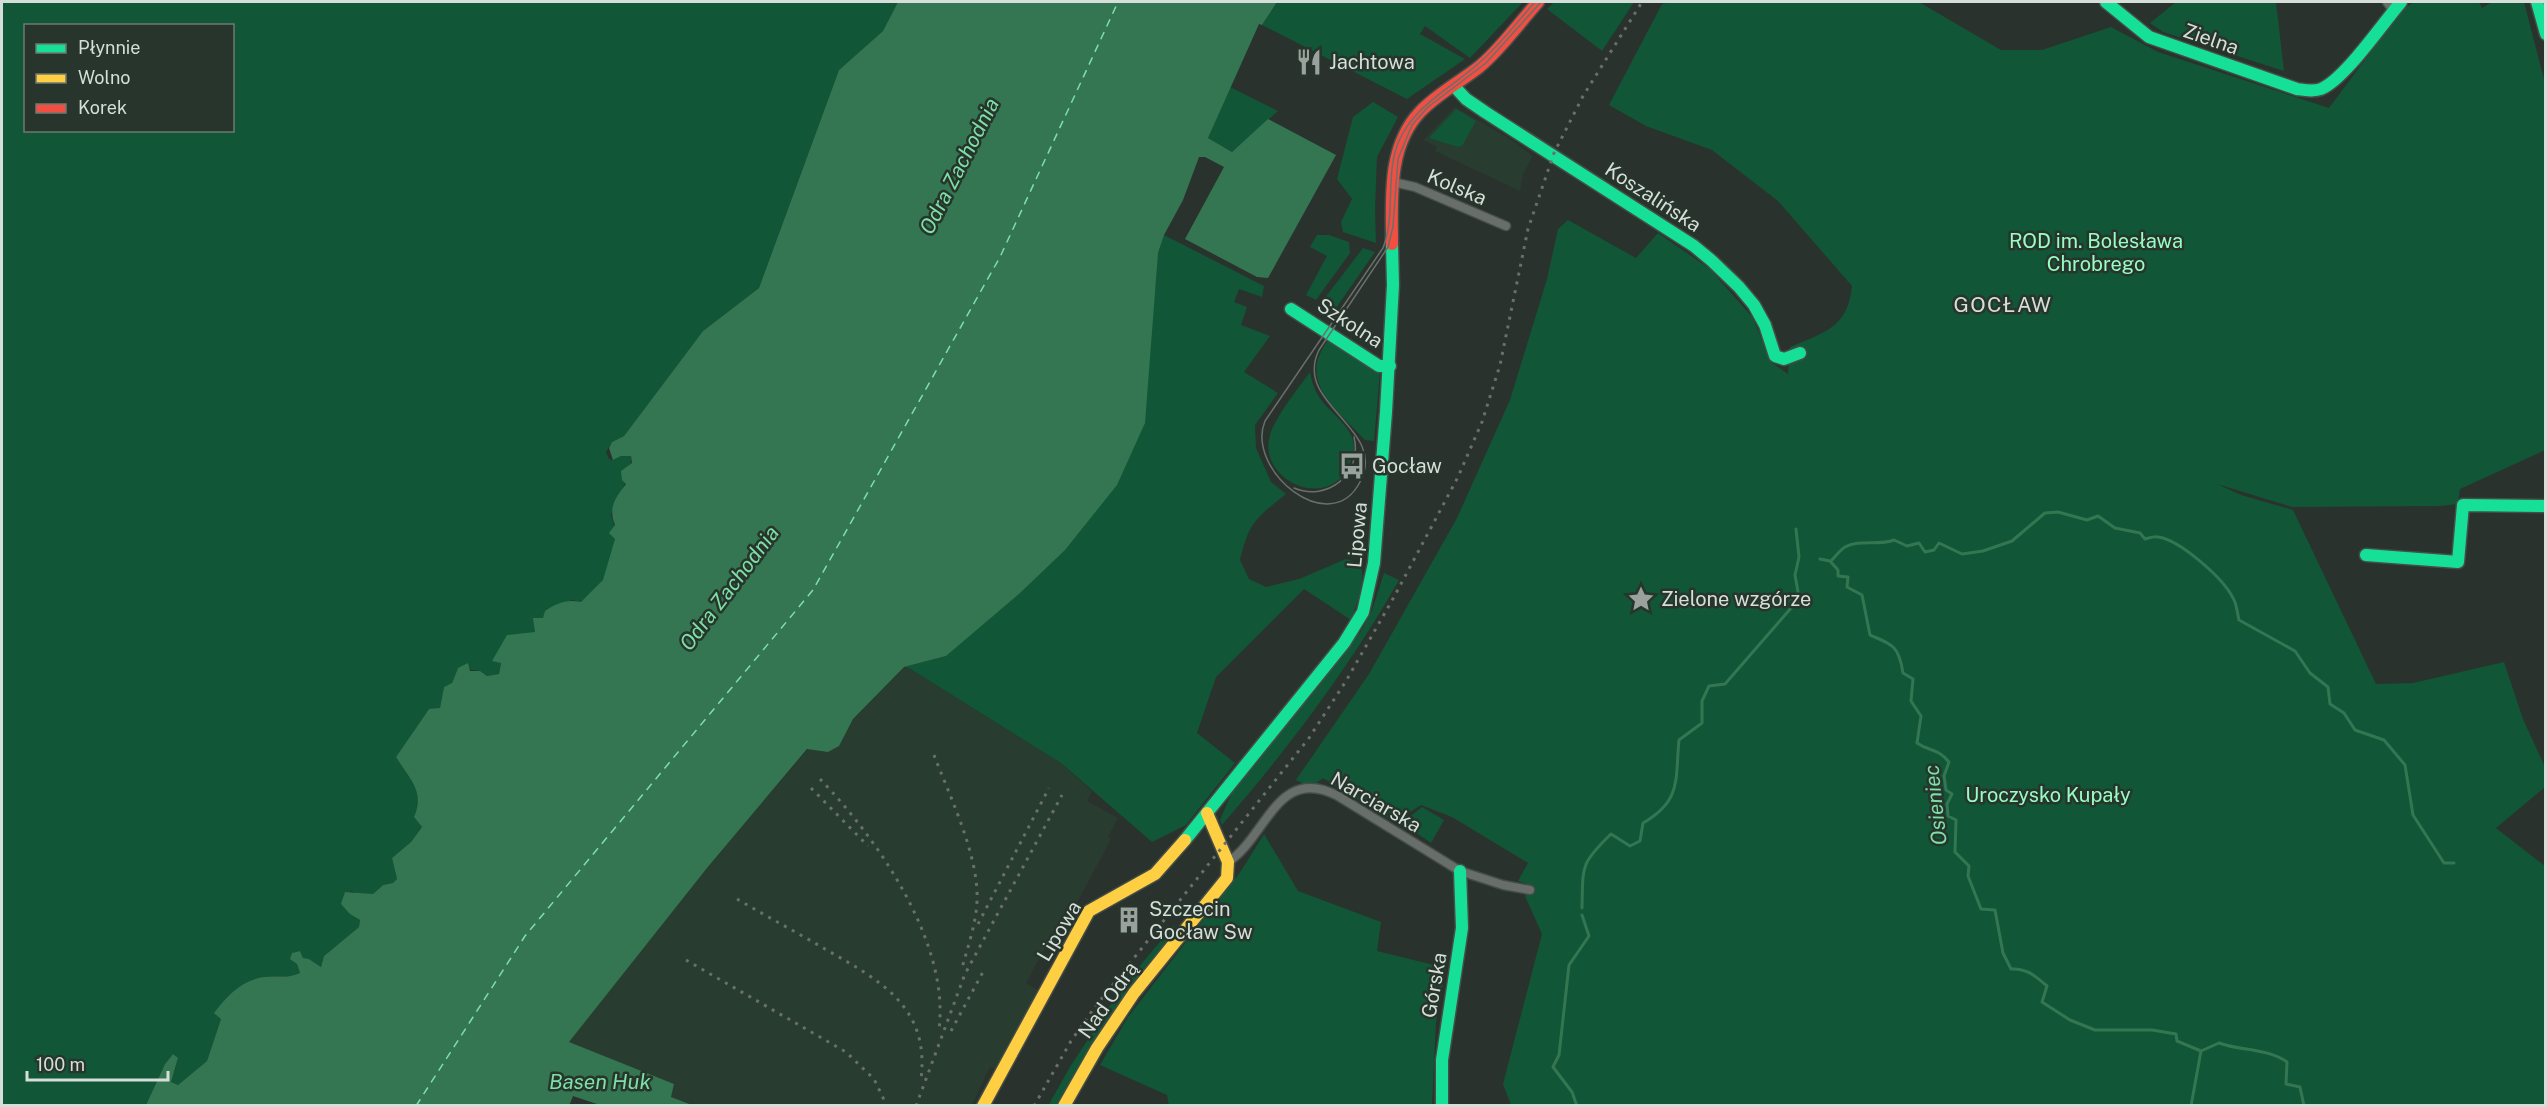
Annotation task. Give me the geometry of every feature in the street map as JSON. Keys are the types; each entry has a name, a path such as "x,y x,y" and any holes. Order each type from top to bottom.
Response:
{"street":[{"name":"Lipowa","path":"983,1106 1089,911 1148,881 1208,813 1344,643 1363,612 1374,562 1390,366 1393,182 1398,151 1411,123 1423,109 1486,60 1538,2"},
{"name":"Zielna","path":"2106,2 2136,27 2163,43 2297,88 2315,91 2327,87 2340,73 2394,4"},
{"path":"2537,2 2546,34"},
{"name":"Koszalińska","path":"1454,86 1466,99 1485,112 1694,246 1749,298 1760,314 1775,356 1784,359 1800,352"},
{"name":"Kolska","path":"1393,182 1415,187 1506,226"},
{"name":"Szkolna","path":"1291,309 1379,366 1390,366"},
{"path":"2366,555 2458,562 2463,505 2546,506"},
{"name":"Narciarska","path":"1227,862 1242,850 1283,798 1311,787 1319,787 1338,796 1460,871 1503,885 1530,890"},
{"path":"1208,813 1227,862"},
{"name":"Nad Odrą","path":"1064,1106 1093,1055 1129,1000 1225,881 1228,871 1227,862"},
{"name":"Górska","path":"1442,1106 1442,1060 1461,939 1460,871"}],"shaded area":[{"path":"1455,107 1512,140 1533,156 1523,174 1520,191 1435,151 1437,147 1423,140"},
{"path":"904,667 1061,763 1092,791 1087,801 1118,818 1108,837 1111,839 1063,929 1057,926 1026,983 1038,990 996,1069 990,1067 972,1105 692,1105 671,1097 674,1084 568,1042 707,868 808,749 828,752 839,746 853,719"}],"green space":[{"path":"2,2 898,2 883,31 839,70 759,288 703,331 624,436 612,442 606,452 609,459 613,460 621,456 631,456 631,463 611,515 615,531 614,549 610,567 602,582 581,602 572,600 543,618 535,632 492,661 501,662 499,674 487,676 480,671 458,668 452,683 444,687 440,709 429,709 396,757 411,779 417,793 417,808 414,817 422,827 411,842 392,858 397,879 393,883 383,885 373,894 359,894 350,891 350,914 360,920 359,927 324,956 321,967 309,959 303,959 300,951 292,953 291,959 297,964 300,973 294,976 262,977 221,1019 207,1061 178,1085 171,1082 178,1059 173,1054 165,1064 146,1105 2,1105"},
{"path":"1277,2 1523,2 1470,58 1425,26 1420,34 1465,59 1407,99 1262,25"},
{"path":"1554,2 1634,2 1602,51 1547,9"},
{"name":"Uroczysko Kupały","path":"1670,2 1919,2 2001,50 2042,50 2111,27 2158,52 2329,108 2402,10 2414,2 2479,2 2482,8 2492,2 2524,2 2545,83 2545,450 2460,489 2458,504 2439,506 2292,507 2217,484 2241,495 2293,510 2376,684 2413,683 2504,662 2523,719 2545,767 2545,787 2496,828 2545,866 2545,1105 1511,1105 1503,1084 1542,934 1525,896 1534,886 1518,881 1528,863 1452,817 1421,805 1394,822 1323,778 1311,787 1296,780 1369,674 1457,518 1510,400 1547,279 1558,229 1568,220 1636,258 1658,233 1710,269 1753,318 1771,362 1788,374 1790,347 1823,333 1839,320 1845,311 1850,300 1852,286 1778,201 1712,150 1646,126 1609,105 1662,4"},
{"path":"2176,2 2276,2 2284,71 2163,32 2150,23"},
{"path":"1230,87 1278,111 1232,152 1208,138"},
{"path":"1373,102 1398,117 1377,157 1376,243 1343,232 1341,222 1352,199 1337,179 1353,117"},
{"path":"1456,109 1476,121 1462,146 1458,147 1429,138"},
{"path":"1164,235 1264,286 1262,297 1239,289 1234,302 1247,307 1241,325 1270,336 1244,372 1278,393 1255,425 1256,448 1271,482 1286,494 1261,515 1247,537 1240,560 1249,579 1266,587 1299,579 1346,559 1359,565 1363,576 1351,620 1304,589 1216,677 1197,733 1235,763 1186,825 1152,842 1061,763 904,667 946,656 1158,253"},
{"path":"1317,235 1329,235 1349,242 1350,253 1316,300 1306,295 1327,256 1310,247"},
{"path":"1363,248 1375,252 1334,311 1321,303"},
{"path":"1329,338 1380,372 1374,441 1365,440 1339,414 1323,393 1318,382 1316,371 1318,359"},
{"path":"1310,372 1317,394 1346,427 1353,439 1354,448 1348,467 1339,480 1326,487 1312,488 1298,485 1285,478 1275,468 1269,454 1271,431"},
{"path":"1384,573 1399,580 1360,645 1294,737 1222,825 1220,820 1232,792 1361,631 1371,613"},
{"path":"1422,807 1444,820 1431,843 1402,823"},
{"path":"1264,834 1298,891 1381,922 1377,951 1446,968 1436,1023 1432,1105 1169,1105 1167,1095 1100,1065 1128,1017 1241,871"},
{"path":"1174,925 1175,929 1105,1023 1056,1105 1048,1106 1070,1067 1122,987"}],"water":[{"path":"898,2 1277,2 1262,25 1259,24 1208,138 1232,152 1268,119 1336,155 1268,278 1257,277 1185,239 1224,167 1205,157 1199,157 1183,200 1164,235 1158,253 1145,423 1117,485 1065,550 1020,593 946,656 904,667 853,719 839,746 828,752 807,749 707,868 569,1042 674,1084 671,1097 692,1105 600,1105 573,1096 569,1106 146,1105 165,1064 173,1054 178,1058 171,1082 178,1085 207,1061 221,1019 214,1013 229,995 255,979 300,973 297,964 290,959 292,953 300,951 303,958 321,967 324,956 359,927 360,920 350,914 341,904 345,892 373,894 383,885 393,883 397,879 392,858 411,842 422,827 414,817 418,800 417,793 411,779 396,757 429,709 440,708 444,687 452,683 458,668 468,663 470,671 480,671 487,676 499,674 501,663 492,661 507,635 535,632 533,618 543,618 545,611 562,602 581,602 603,580 615,539 609,533 615,525 613,508 626,484 622,480 621,471 632,463 631,456 621,456 613,460 609,448 612,442 624,436 703,331 759,288 839,70 883,31"}],"waterway":[{"path":"1831,561 1843,548 1851,545 1894,540 1907,546 1919,543 1925,552 1934,550 1939,543 1962,554 1983,551 2012,541 2045,513 2058,512 2087,520 2098,516 2115,528 2140,533 2145,539 2156,537 2178,545 2220,580 2234,600 2239,620 2295,651 2310,673 2328,687 2330,704 2344,713 2355,730 2384,740 2405,765 2413,815 2444,863 2454,863"},
{"path":"1582,908 1583,874 1594,852 1611,834 1630,846 1640,841 1643,823 1665,806 1674,788 1679,740 1702,723 1702,701 1709,686 1725,684 1792,607 1798,592 1795,575 1799,557 1796,529"},
{"name":"Osieniec","path":"1820,559 1830,561 1838,570 1838,576 1848,577 1847,587 1862,595 1870,635 1894,648 1900,658 1903,673 1913,679 1911,701 1921,716 1917,743 1941,754 1949,762 1944,776 1946,790 1952,794 1947,804 1948,816 1956,820 1955,852 1969,866 1968,876 1981,909 1995,910 2003,953 2011,969 2026,971 2047,986 2042,1002 2070,1020 2095,1030 2152,1030 2176,1034 2177,1041 2201,1051 2219,1043 2279,1057 2287,1062 2286,1084 2300,1087 2304,1106"},
{"path":"1577,1106 1572,1092 1553,1067 1559,1055 1569,965 1589,936 1582,915"},
{"path":"2191,1106 2201,1051"}],"ferry route":[{"path":"416,1106 525,936 813,590 1000,257 1118,2"}],"tram line":[{"path":"1535,2 1487,56 1423,108 1405,130 1394,156 1389,222 1383,248 1265,421 1262,440 1267,459 1278,477 1294,492 1311,501 1330,504 1346,498 1360,482 1365,463 1362,446 1318,386 1314,369 1319,350 1388,247 1393,227 1398,159 1412,125 1428,107 1486,63 1541,2"},
{"path":"1294,488 1319,491 1340,482 1353,463 1354,437"}],"railway":[{"path":"1034,1106 1071,1041 1095,1007 1309,738 1346,681 1394,597 1458,477 1482,422 1500,365 1528,229 1554,153 1583,96 1642,2"},
{"path":"934,755 962,827 976,884 975,918 962,968"},
{"path":"820,779 864,831 886,861 905,894 921,928 933,962 939,996 939,1029"},
{"path":"811,788 868,846"},
{"path":"978,924 1049,788"},
{"path":"916,1106 965,974 1062,795"},
{"path":"737,899 864,972 897,998 909,1014 917,1032 922,1054 921,1079"},
{"path":"686,960 846,1052 874,1079 887,1106"},
{"path":"951,1031 984,970"}],"traffic: fast":[{"path":"2106,2 2149,37 2297,89 2312,91 2321,89 2341,75 2401,2"},
{"path":"2537,2 2546,34"},
{"path":"1454,86 1466,99 1485,112 1694,246 1739,287 1754,305 1765,325 1775,356 1784,359 1800,353"},
{"path":"1185,840 1344,643 1363,612 1374,563 1386,412 1393,285 1392,244"},
{"path":"1291,309 1379,366 1390,366"},
{"path":"2366,555 2458,562 2463,505 2546,506"},
{"path":"1442,1106 1442,1060 1462,928 1460,871"}],"traffic: slow":[{"path":"1064,1106 1097,1048 1134,993 1227,878 1228,862 1207,813"},
{"path":"983,1106 1089,911 1155,874 1185,840"}],"traffic: jam":[{"path":"1392,244 1394,174 1397,157 1409,126 1434,99 1487,60 1538,2"}],"place":[{"name":"Jachtowa","path":"1309,62"},
{"name":"Gocław","path":"1352,466"},
{"name":"Zielone wzgórze","path":"1641,599"},
{"name":"Szczecin Gocław Sw","path":"1129,920"}],"district":[{"name":"GOCŁAW","path":"2003,304"}],"water label":[{"name":"Odra Zachodnia","path":"959,166"},
{"name":"Odra Zachodnia","path":"729,588"},
{"name":"Basen Huk","path":"600,1081"}],"park label":[{"name":"ROD im. Bolesława Chrobrego","path":"2096,252"}]}
